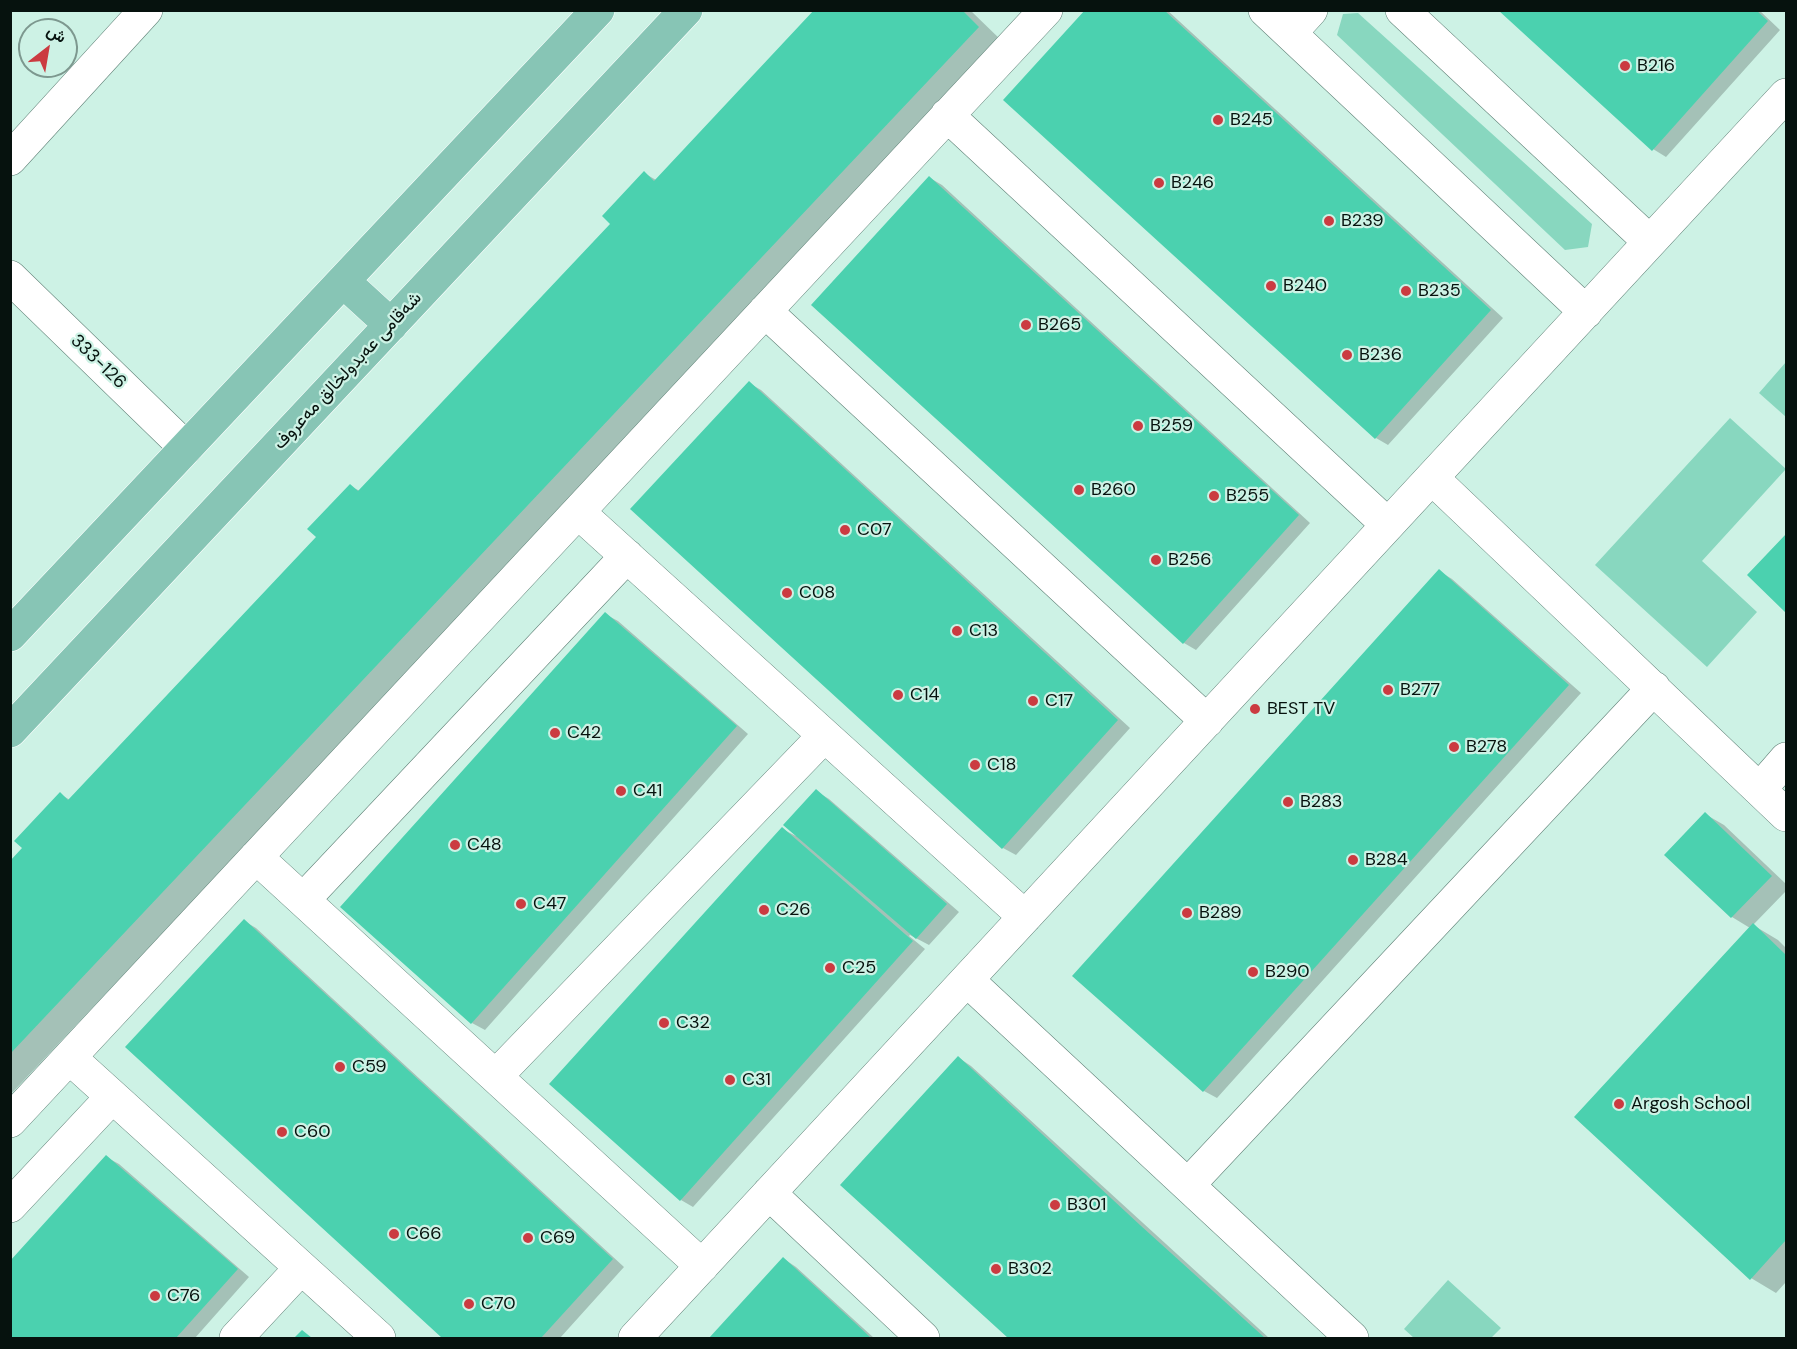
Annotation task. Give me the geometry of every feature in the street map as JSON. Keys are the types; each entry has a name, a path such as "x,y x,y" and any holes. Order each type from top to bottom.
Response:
{"main road":[{"path":"10,635 598,10"},
{"name":"شەقامی عەبدولخالق مەعروف","path":"10,731 687,10"},
{"path":"343,281 391,325"}],"street":[{"path":"10,159 146,10"},
{"path":"10,1121 1046,10"},
{"path":"1265,10 1300,22 1586,312"},
{"path":"1402,10 1650,242"},
{"path":"635,1338 1786,95"},
{"path":"947,115 1388,525"},
{"name":"333-126","path":"10,276 186,448"},
{"path":"765,310 1207,721"},
{"path":"1432,478 1786,815"},
{"path":"578,512 1025,917"},
{"path":"303,900 627,556"},
{"path":"1188,1185 1654,688"},
{"path":"496,1076 824,736"},
{"path":"1760,789 1786,759"},
{"path":"256,857 702,1266"},
{"path":"967,980 1352,1338"},
{"path":"69,1058 379,1338"},
{"path":"10,1206 112,1097"},
{"path":"770,1193 923,1338"},
{"path":"236,1338 301,1268"}],"green space":[{"path":"1358,13 1592,224 1588,247 1565,250 1337,35 1343,14"},
{"path":"1786,362 1786,417 1759,393"},
{"path":"1730,418 1786,469 1702,561 1757,612 1707,667 1595,565"},
{"path":"1448,1280 1501,1328 1491,1338 1414,1338 1404,1329"}],"building":[{"path":"814,10 962,10 979,27 10,1054 10,861 22,848 14,841 60,792 68,800 316,537 307,529 350,484 358,491 610,224 602,216 644,171 654,181"},
{"path":"1085,10 1164,10 1491,310 1375,439 1003,100"},
{"path":"1498,10 1756,10 1768,21 1652,151"},
{"path":"929,176 1299,515 1183,644 811,305"},
{"path":"749,381 1118,720 1002,849 630,509"},
{"path":"1786,534 1786,613 1747,575"},
{"path":"1439,569 1569,685 1203,1092 1072,976"},
{"path":"605,612 737,726 471,1024 340,907"},
{"path":"816,789 947,904 916,939 783,825"},
{"path":"1705,812 1772,876 1731,918 1664,855"},
{"path":"782,827 913,941 680,1201 549,1084"},
{"path":"244,919 613,1259 541,1338 442,1338 125,1047"},
{"path":"1753,923 1786,955 1786,1240 1750,1280 1574,1117"},
{"path":"958,1056 1265,1338 1008,1338 840,1185"},
{"path":"106,1155 238,1269 176,1338 10,1338 10,1261"},
{"path":"783,1257 854,1322 871,1338 709,1338"},
{"path":"302,1330 312,1338 294,1338"}],"place":[{"name":"B216","path":"1625,66"},
{"name":"B245","path":"1218,120"},
{"name":"B246","path":"1159,183"},
{"name":"B239","path":"1329,221"},
{"name":"B240","path":"1271,286"},
{"name":"B235","path":"1406,291"},
{"name":"B265","path":"1026,325"},
{"name":"B236","path":"1347,355"},
{"name":"B259","path":"1138,426"},
{"name":"B260","path":"1079,490"},
{"name":"B255","path":"1214,496"},
{"name":"C07","path":"845,530"},
{"name":"B256","path":"1156,560"},
{"name":"C08","path":"787,593"},
{"name":"C13","path":"957,631"},
{"name":"B277","path":"1388,690"},
{"name":"C14","path":"898,695"},
{"name":"C17","path":"1033,701"},
{"name":"BEST TV","path":"1255,709"},
{"name":"C42","path":"555,733"},
{"name":"B278","path":"1454,747"},
{"name":"C18","path":"975,765"},
{"name":"C41","path":"621,791"},
{"name":"B283","path":"1288,802"},
{"name":"C48","path":"455,845"},
{"name":"B284","path":"1353,860"},
{"name":"C47","path":"521,904"},
{"name":"C26","path":"764,910"},
{"name":"B289","path":"1187,913"},
{"name":"C25","path":"830,968"},
{"name":"B290","path":"1253,972"},
{"name":"C32","path":"664,1023"},
{"name":"C59","path":"340,1067"},
{"name":"C31","path":"730,1080"},
{"name":"Argosh School","path":"1619,1104"},
{"name":"C60","path":"282,1132"},
{"name":"B301","path":"1055,1205"},
{"name":"C66","path":"394,1234"},
{"name":"C69","path":"528,1238"},
{"name":"B302","path":"996,1269"},
{"name":"C76","path":"155,1296"},
{"name":"C70","path":"469,1304"}]}
